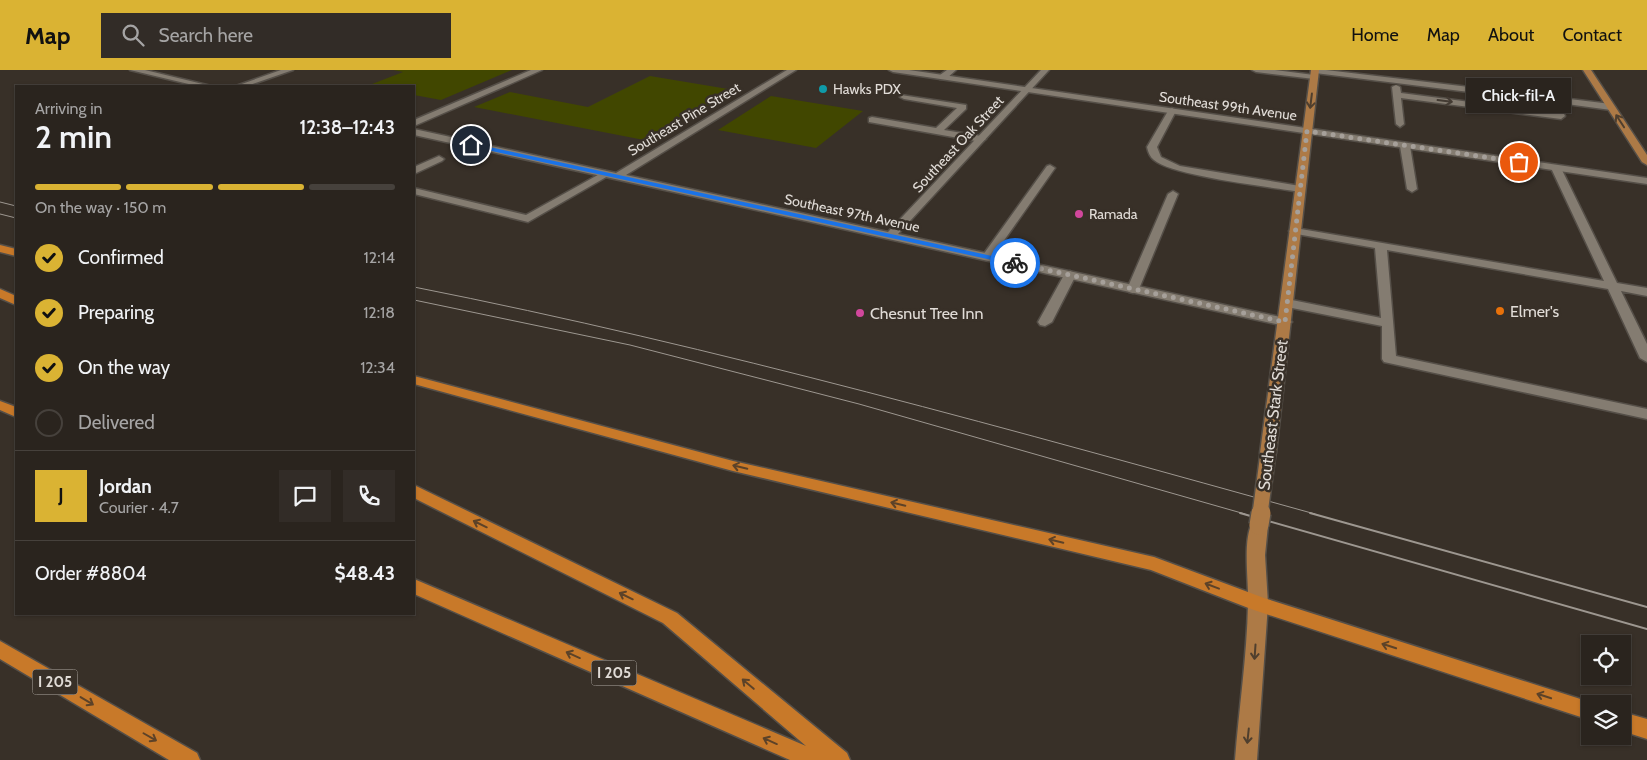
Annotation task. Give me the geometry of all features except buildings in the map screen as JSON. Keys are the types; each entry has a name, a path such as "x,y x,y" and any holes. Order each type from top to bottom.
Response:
{"highway":[{"path":"0,248 15,253"},
{"path":"0,293 15,300"},
{"path":"415,380 733,466 1154,564 1258,604 1581,708"},
{"path":"0,405 15,412"},
{"path":"415,491 670,618 839,760"},
{"name":"I 205","path":"415,586 814,760"},
{"name":"I 205","path":"0,649 188,760"},
{"path":"1631,724 1647,729"}],"main road":[{"path":"1587,70 1647,162"},
{"name":"Southeast Stark Street","path":"1246,760 1258,604 1256,555 1314,73"}],"street":[{"path":"134,70 202,85"},
{"path":"243,85 289,70"},
{"path":"415,123 538,70"},
{"name":"Southeast Pine Street","path":"415,191 528,219 611,176 792,70"},
{"name":"Southeast 99th Avenue","path":"893,70 1647,181"},
{"path":"943,77 952,70"},
{"name":"Southeast Oak Street","path":"890,236 1046,70"},
{"path":"1256,70 1314,73 1395,81 1611,107"},
{"path":"1395,81 1400,124"},
{"path":"1397,95 1561,116 1553,100"},
{"path":"904,97 963,107 938,131"},
{"path":"1172,111 1152,147 1153,153 1158,159 1184,170 1300,189"},
{"path":"872,120 981,139"},
{"name":"Southeast 97th Avenue","path":"415,132 1285,322"},
{"path":"1406,146 1412,189"},
{"path":"415,171 439,159"},
{"path":"986,257 1050,168"},
{"path":"1556,168 1647,358"},
{"path":"1133,289 1173,194"},
{"path":"1295,231 1647,292"},
{"path":"1381,246 1388,323 1389,359 1647,414"},
{"path":"1045,322 1070,276"},
{"path":"1287,303 1388,323"}],"green space":[{"path":"393,70 512,70 441,100 415,95 415,85 370,85 403,72"},
{"path":"650,76 734,90 649,141 474,107 510,92 588,107"},
{"path":"771,96 863,111 816,148 718,130"}],"tram line":[{"path":"0,202 15,206"},
{"path":"0,214 15,218"},
{"path":"415,287 641,336 754,363 1091,452 1315,514"},
{"path":"415,300 630,345 859,404 1245,514"},
{"path":"1240,513 1647,629"},
{"path":"1310,513 1647,607"}],"way so far":[{"path":"1015,263 1285,322 1307,131 1519,162"}],"place":[{"name":"Hawks PDX","path":"823,89"},
{"name":"Chick-fil-A","path":"1519,162"},
{"name":"Ramada","path":"1079,214"},
{"name":"Elmer's","path":"1500,311"},
{"name":"Chesnut Tree Inn","path":"860,313"}],"route":[{"path":"471,145 1015,263"}]}
